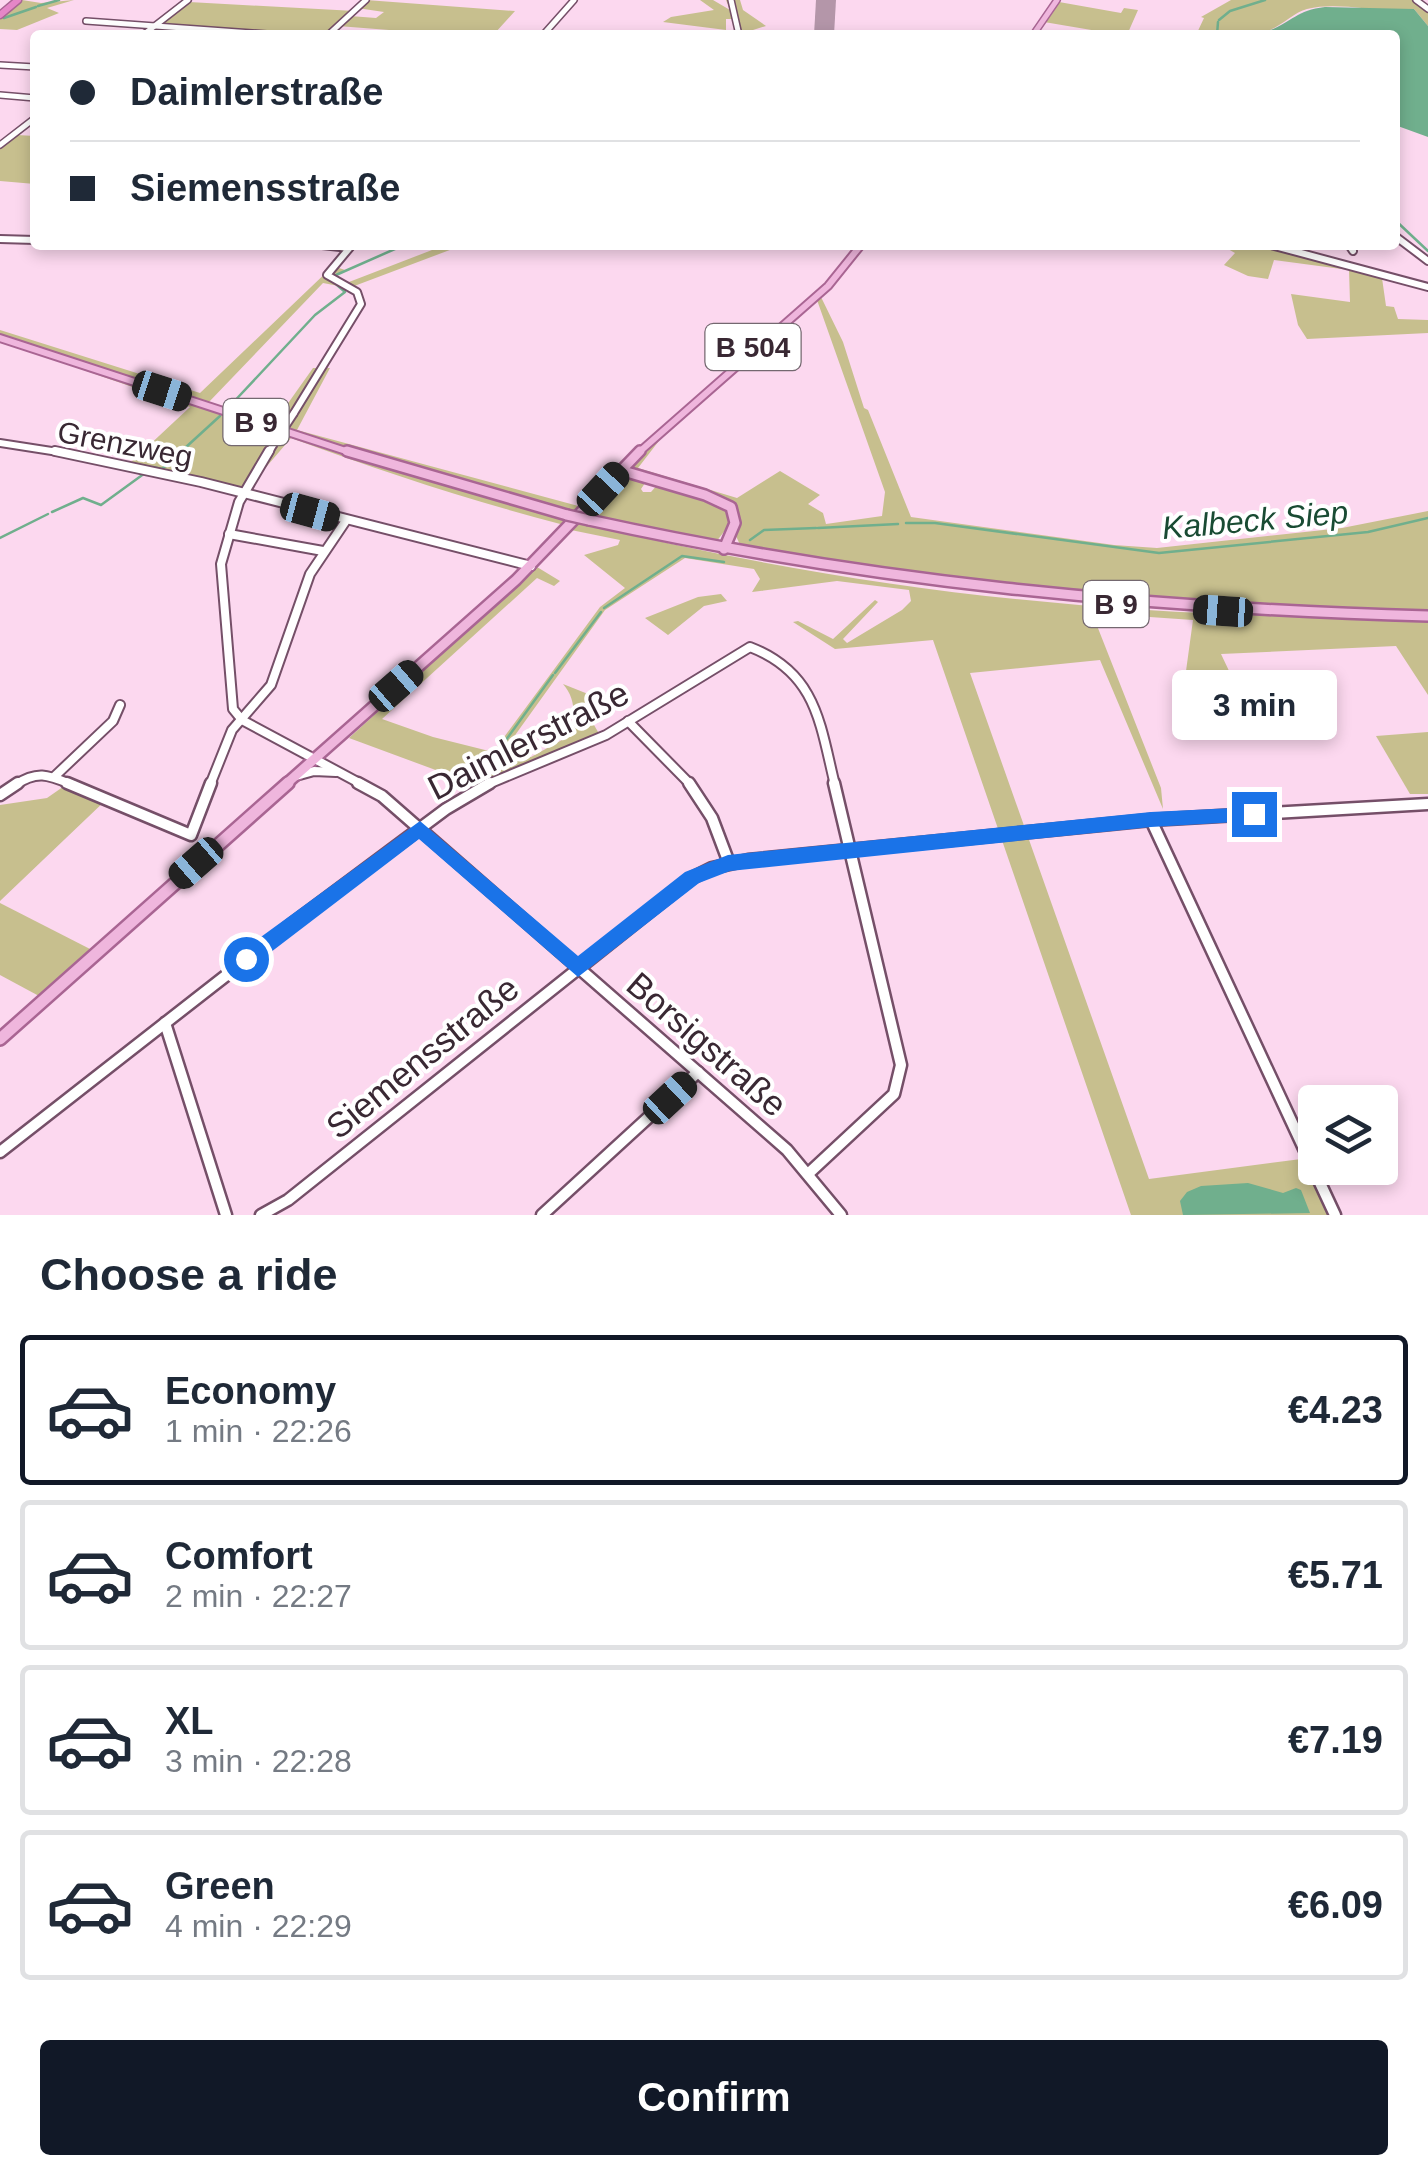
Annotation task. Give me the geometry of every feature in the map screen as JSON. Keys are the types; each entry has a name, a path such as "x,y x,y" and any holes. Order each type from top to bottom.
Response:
{"highway":[{"path":"0,13 15,0"}],"main road":[{"path":"1036,30 1057,0"},
{"name":"B 504","path":"620,470 714,380 828,286 857,250"},
{"name":"B 9","path":"0,338 374,460 568,515 747,554 914,582 1068,600 1223,611 1428,616"},
{"path":"0,1040 531,566 620,470 704,494 731,507 736,523 724,549"},
{"path":"603,489 624,478 648,478"},
{"path":"730,538 747,554"}],"street":[{"path":"149,30 188,0"},
{"path":"333,30 366,0"},
{"path":"547,30 574,0"},
{"path":"730,0 738,30"},
{"path":"1416,0 1428,9"},
{"path":"86,22 201,30"},
{"path":"0,65 30,68"},
{"path":"0,96 30,98"},
{"path":"0,145 30,122"},
{"path":"0,239 30,240"},
{"path":"1400,240 1428,261"},
{"path":"242,720 232,709 220,564 243,494 361,304 357,292 327,275 348,250"},
{"path":"1290,250 1428,287"},
{"name":"Grenzweg","path":"0,444 139,466 345,522 531,566"},
{"path":"0,796 32,774 54,776 190,834 232,730 260,702 277,673 304,592 323,551 345,522"},
{"path":"229,534 323,551"},
{"name":"Daimlerstraße","path":"0,1152 420,828 495,780 570,752 628,721 743,650 756,648 809,689 850,850"},
{"path":"54,776 113,722 120,706"},
{"name":"Borsigstraße","path":"242,720 382,796 809,1173 841,1215"},
{"path":"628,721 704,800 721,832 728,863"},
{"path":"296,776 314,771 341,772"},
{"name":"Siemensstraße","path":"261,1215 288,1200 692,878 728,863 1151,820 1428,804"},
{"path":"1151,820 1335,1215"},
{"path":"809,1173 894,1094 901,1076 850,850"},
{"path":"165,1023 226,1215"},
{"path":"542,1215 698,1072"}],"shaded area":[{"path":"22,0 74,0 47,8 59,13 17,30 0,29 0,18"},
{"path":"366,0 515,11 498,30 338,26 334,30 153,30 189,2 355,11 350,16 376,18 384,12 357,8"},
{"path":"700,0 713,0 730,10 726,0 740,0 743,10 766,26 738,30 735,19 726,19 726,30 663,22 671,17 714,10"},
{"path":"1231,0 1414,0 1428,11 1428,26 1414,9 1320,7 1302,11 1269,30 1198,30 1204,18 1201,17"},
{"path":"1059,2 1121,13 1124,8 1138,10 1129,30 1091,30 1044,22"},
{"path":"1315,9 1414,9 1428,26 1428,137 1400,127 1400,30 1270,30"},
{"path":"17,135 30,136 30,184 0,181 0,148"},
{"path":"432,250 450,250 349,288 323,283 208,403 0,337 0,330 200,393 333,266 345,270 337,274 337,279 349,282"},
{"path":"1230,250 1279,250 1382,278 1386,306 1394,307 1398,319 1428,320 1428,333 1307,339 1298,325 1291,294 1350,302 1349,270 1274,260 1268,279 1248,276 1224,265 1235,253"},
{"path":"821,297 843,342 864,408 911,517 1157,548 1342,528 1428,511 1428,613 1085,599 741,547 736,536 739,513 732,503 630,469 665,433 638,468 737,498 780,471 820,495 808,504 823,513 826,524 882,516 885,492 817,300"},
{"path":"0,341 570,520 564,525 494,506 291,438 243,494 129,464 190,407"},
{"path":"313,368 330,368 297,430 582,507 577,513 405,467 274,423"},
{"path":"632,478 647,480 643,492 651,492 658,484 727,509 730,524 716,542 582,514 611,486"},
{"path":"578,522 764,563 953,592 1166,611 1428,620 1428,695 1396,646 1221,654 1249,713 1204,715 1186,671 1193,620 1092,613 1161,788 1163,809 1100,660 970,673 1149,1179 1298,1159 1298,1185 1321,1185 1335,1215 1131,1215 933,640 835,649 793,622 833,639 875,600 878,602 843,639 847,643 902,610 911,601 909,590 837,581 752,592 760,579 754,569 685,558 605,610 503,752 531,757 571,735 573,708 563,684 588,694 587,713 601,737 472,793 441,772 349,738 537,567 560,581 554,586 537,578 382,719 493,752 600,607 625,588 584,555 618,545 620,540 571,530"},
{"path":"721,594 727,601 704,606 668,635 645,618 698,597"},
{"path":"1428,732 1428,794 1410,794 1376,736"},
{"path":"70,782 108,798 0,901 0,805 47,798"},
{"path":"0,903 92,950 39,996 0,975"},
{"path":"1248,1183 1283,1193 1301,1190 1310,1213 1183,1215 1180,1201 1187,1192 1201,1186"}],"waterway":[{"path":"38,6 59,0"},
{"path":"1219,20 1230,11 1265,0"},
{"path":"4,18 36,7"},
{"path":"1217,30 1218,22"},
{"path":"1400,225 1428,251"},
{"path":"336,275 393,250"},
{"path":"228,408 315,315 345,292 337,285"},
{"path":"153,467 162,469 220,416"},
{"path":"52,512 83,498 101,505 145,473"},
{"path":"0,538 48,514"},
{"name":"Kalbeck Siep","path":"906,523 935,523 1159,553 1368,532 1428,518"},
{"name":"Kalbeck Siep","path":"818,528 898,524"},
{"name":"Kalbeck Siep","path":"750,540 764,530 816,528"},
{"name":"Kalbeck Siep","path":"604,608 682,556 724,562"},
{"name":"Kalbeck Siep","path":"555,673 601,612"},
{"name":"Kalbeck Siep","path":"474,784 553,675"}],"runway":[{"path":"824,30 826,0"}],"route":[{"path":"246,959 420,828 578,968 692,878 728,863 1151,820 1254,814"}]}
